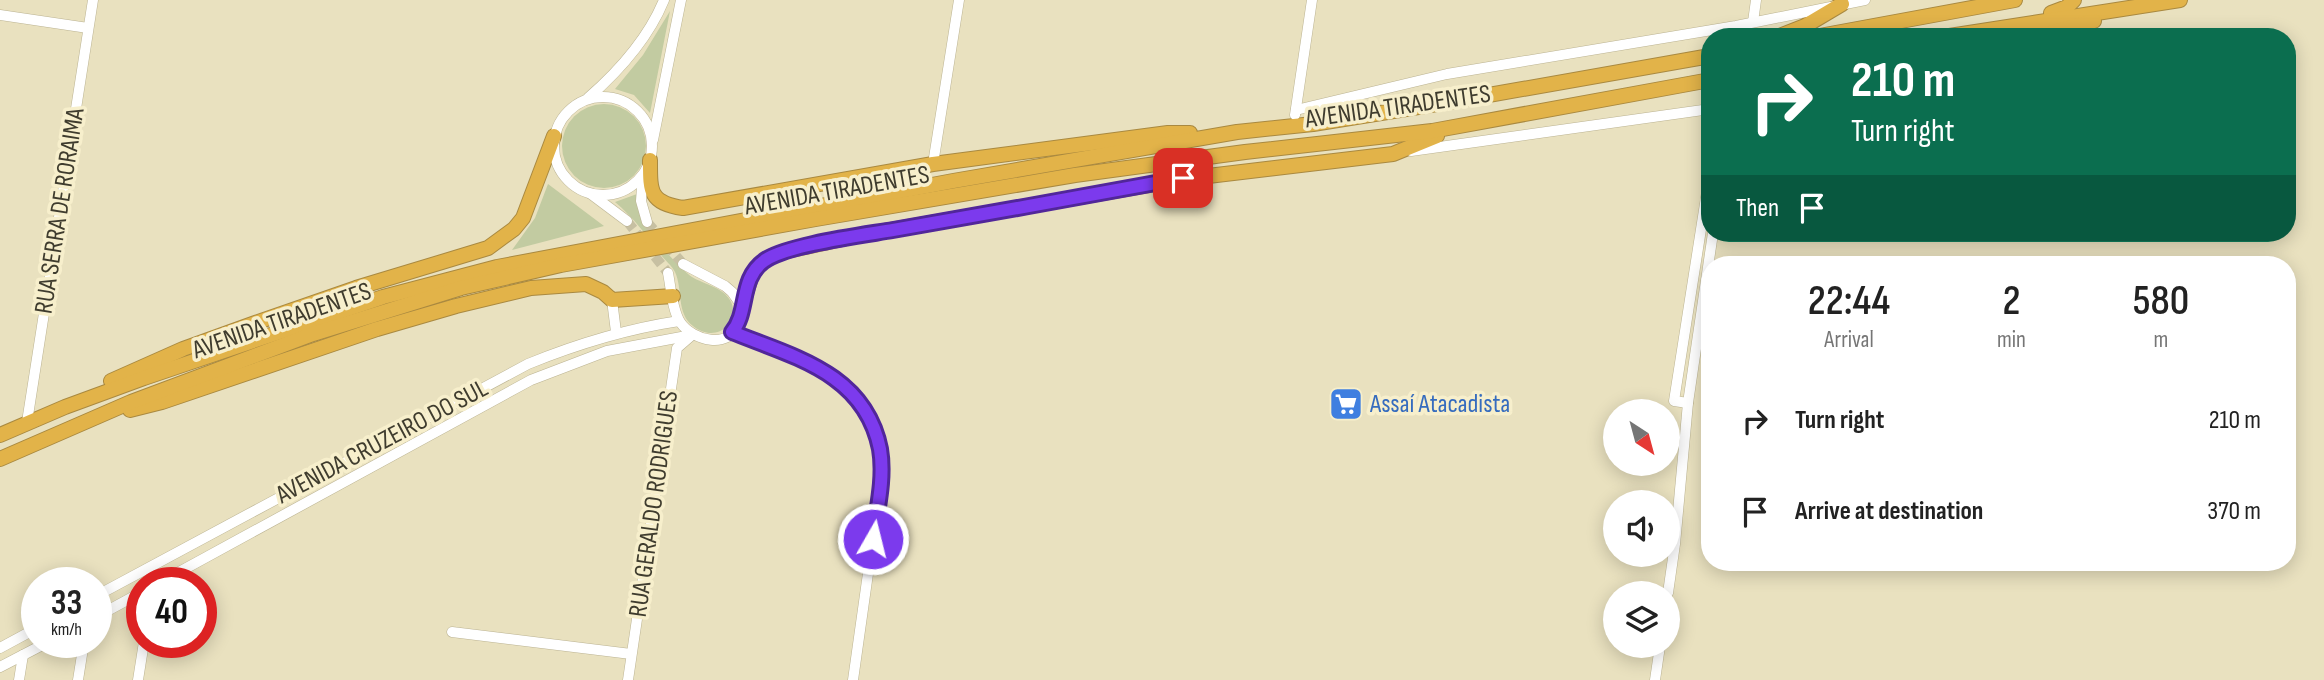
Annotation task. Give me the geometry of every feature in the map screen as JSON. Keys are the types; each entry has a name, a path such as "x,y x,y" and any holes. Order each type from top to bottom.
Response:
{"highway":[{"path":"1863,28 2015,0"},
{"path":"1996,27 2057,12 2074,0"},
{"path":"1991,28 2180,0"},
{"path":"1800,28 1842,4"},
{"path":"2066,28 2143,6"},
{"name":"AVENIDA TIRADENTES","path":"0,435 27,422 144,378 383,297 497,267 926,186 1237,132 1449,102 1701,58"},
{"name":"AVENIDA TIRADENTES","path":"0,459 78,423 301,338 461,288 561,265 1075,175 1244,152 1432,131 1701,82"},
{"path":"742,306 752,274 761,263 787,251 856,236 1183,178 1393,154 1467,123"},
{"path":"651,154 650,187 654,195 664,205 683,208 933,164 1168,134 1237,132"},
{"path":"65,407 106,383 183,349 355,289 488,248 514,229 523,218 554,136"},
{"path":"1075,175 1183,178"},
{"path":"78,423 162,402 377,329 531,288 586,284 612,300 673,296"}],"street":[{"name":"RUA SERRA DE RORAIMA","path":"27,422 93,0"},
{"path":"627,221 590,194 573,186 561,172 554,155 554,136 566,114 617,73 643,38 664,0"},
{"path":"647,222 642,201 643,175 651,154 681,0"},
{"path":"933,164 959,0"},
{"path":"1293,126 1312,0"},
{"path":"1753,23 1756,0"},
{"path":"1723,28 1865,0"},
{"path":"0,15 88,28"},
{"path":"1296,110 1447,74 1701,32"},
{"path":"586,100 605,97 632,106 645,120 651,138 651,154"},
{"path":"1393,154 1701,109"},
{"path":"590,194 619,192 643,175"},
{"path":"1688,403 1674,401 1701,229"},
{"path":"683,264 732,292 742,306 740,324 732,332 803,360 836,377 853,393 874,430 880,450 881,484 853,680"},
{"path":"668,273 679,321 692,335"},
{"path":"612,300 616,332"},
{"path":"1670,581 1688,403 1701,315"},
{"name":"AVENIDA CRUZEIRO DO SUL","path":"112,587 519,368 569,347 616,332 679,321"},
{"name":"AVENIDA CRUZEIRO DO SUL","path":"188,567 519,387 607,351 692,335 710,341 721,339 732,332"},
{"name":"RUA GERALDO RODRIGUES","path":"628,680 677,348 692,335"},
{"path":"519,368 519,387"},
{"path":"452,632 631,654"},
{"path":"0,648 21,637"},
{"path":"0,667 21,656"},
{"path":"19,680 23,658"},
{"path":"78,680 81,658"},
{"path":"138,680 141,658"},
{"path":"1655,680 1658,658"}],"green space":[{"path":"670,11 650,113 634,95 615,89 643,55"},
{"path":"604,104 620,107 634,116 643,130 646,146 643,162 634,176 620,185 604,188 588,185 574,176 565,162 562,146 565,130 574,116 588,107"},
{"path":"548,184 604,226 512,250 535,218"},
{"path":"637,194 642,221 650,233 687,273 721,291 731,303 732,319 721,331 703,332 688,321 682,308 674,270 634,220 615,202"}],"tunnel":[{"path":"627,221 668,273"},
{"path":"647,222 683,264"}],"place":[{"name":"Assaí Atacadista","path":"1346,404"}],"route":[{"path":"873,539 881,484 880,450 874,430 853,393 836,377 803,360 732,332 740,324 746,289 752,274 761,263 787,251 856,236 1183,178"}]}
